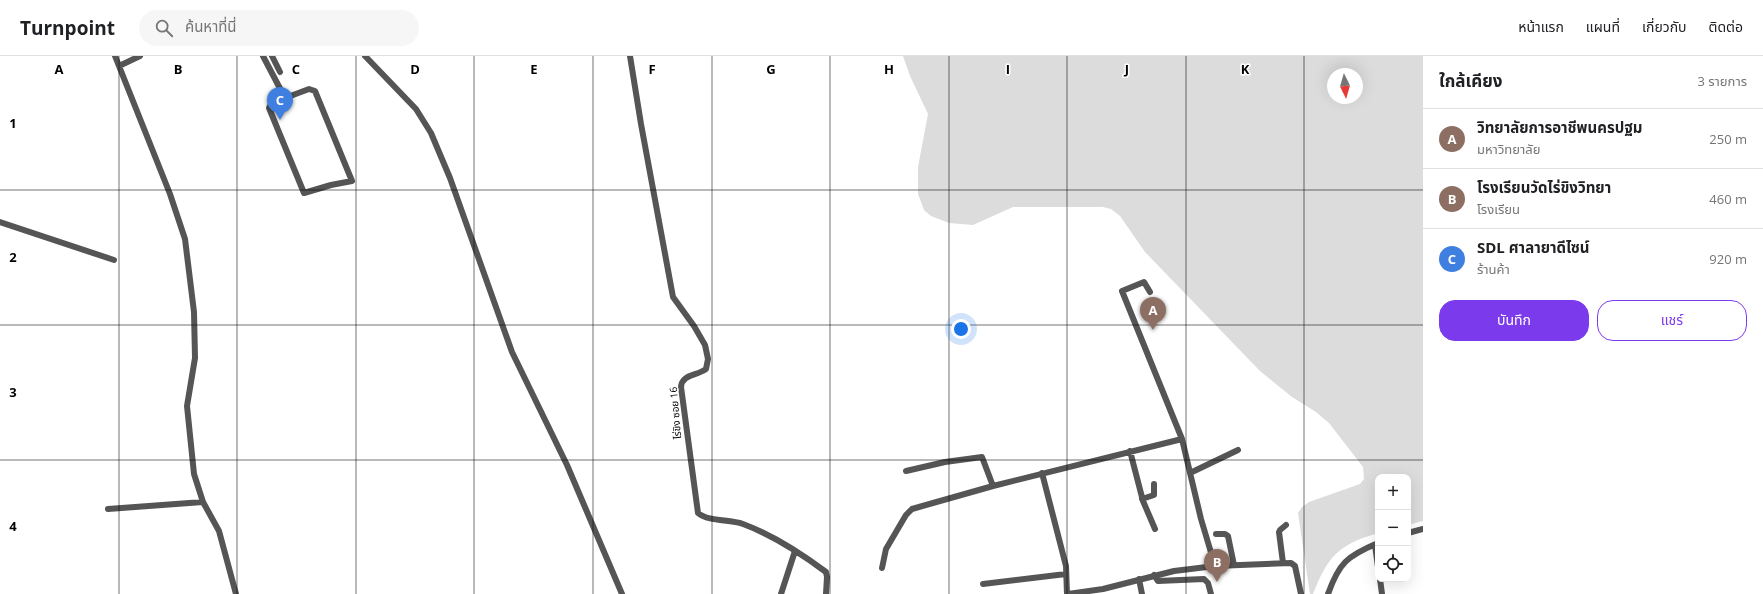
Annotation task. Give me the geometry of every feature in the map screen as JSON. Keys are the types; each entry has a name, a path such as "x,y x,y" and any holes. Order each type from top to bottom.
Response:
{"street":[{"path":"116,56 170,194 185,239 194,312 194,369 188,396 188,422 194,474 203,502 219,531 236,594"},
{"path":"119,66 140,56"},
{"path":"280,72 272,56 264,59 285,98"},
{"path":"365,56 412,104 424,119 450,178 512,352 567,465 622,594"},
{"name":"ไร่ขิง ซอย 16","path":"630,56 673,297 701,337 707,355 706,369 685,378 682,382 681,388 698,513 704,516 742,524 795,551 826,572 826,594"},
{"path":"309,89 315,91 352,181 331,185 304,193 269,108 271,104 285,98 309,89"},
{"path":"0,222 114,260"},
{"path":"1150,292 1145,283 1142,282 1123,290 1122,293 1152,362 1182,439 1215,566"},
{"path":"882,568 886,549 906,515 912,508 1042,473 1182,439"},
{"path":"1190,473 1238,450"},
{"path":"1130,451 1142,499 1155,529"},
{"path":"906,471 945,462 982,456 993,486"},
{"path":"1042,473 1064,557 1068,594 1103,588 1174,570 1215,566 1283,563 1291,563 1295,566 1301,594"},
{"path":"1142,499 1154,495 1154,484"},
{"path":"108,509 203,502"},
{"path":"1283,563 1279,532 1286,525"},
{"path":"1411,532 1423,529"},
{"path":"1216,534 1225,534 1228,536 1234,565"},
{"path":"1328,594 1334,578 1342,565 1359,551 1375,544"},
{"path":"781,594 795,551"},
{"path":"983,584 1066,574"},
{"path":"1154,575 1158,581 1204,579 1208,583 1211,594"},
{"path":"1139,579 1142,594"},
{"path":"1380,582 1382,594"}],"shaded area":[{"path":"903,56 1423,56 1423,521 1411,524 1411,474 1375,474 1375,534 1353,542 1336,554 1324,570 1313,594 1310,594 1298,513 1302,507 1309,502 1360,484 1364,479 1363,467 1329,423 1316,412 1292,397 1260,371 1145,252 1120,216 1111,209 1103,207 1013,207 973,225 949,223 931,216 924,210 918,194 918,167 928,114 910,76"}],"place":[{"name":"SDL ศาลายาดีไซน์","path":"280,120"},
{"name":"วิทยาลัยการอาชีพนครปฐม","path":"1153,330"},
{"name":"โรงเรียนวัดไร่ขิงวิทยา","path":"1217,582"}]}
